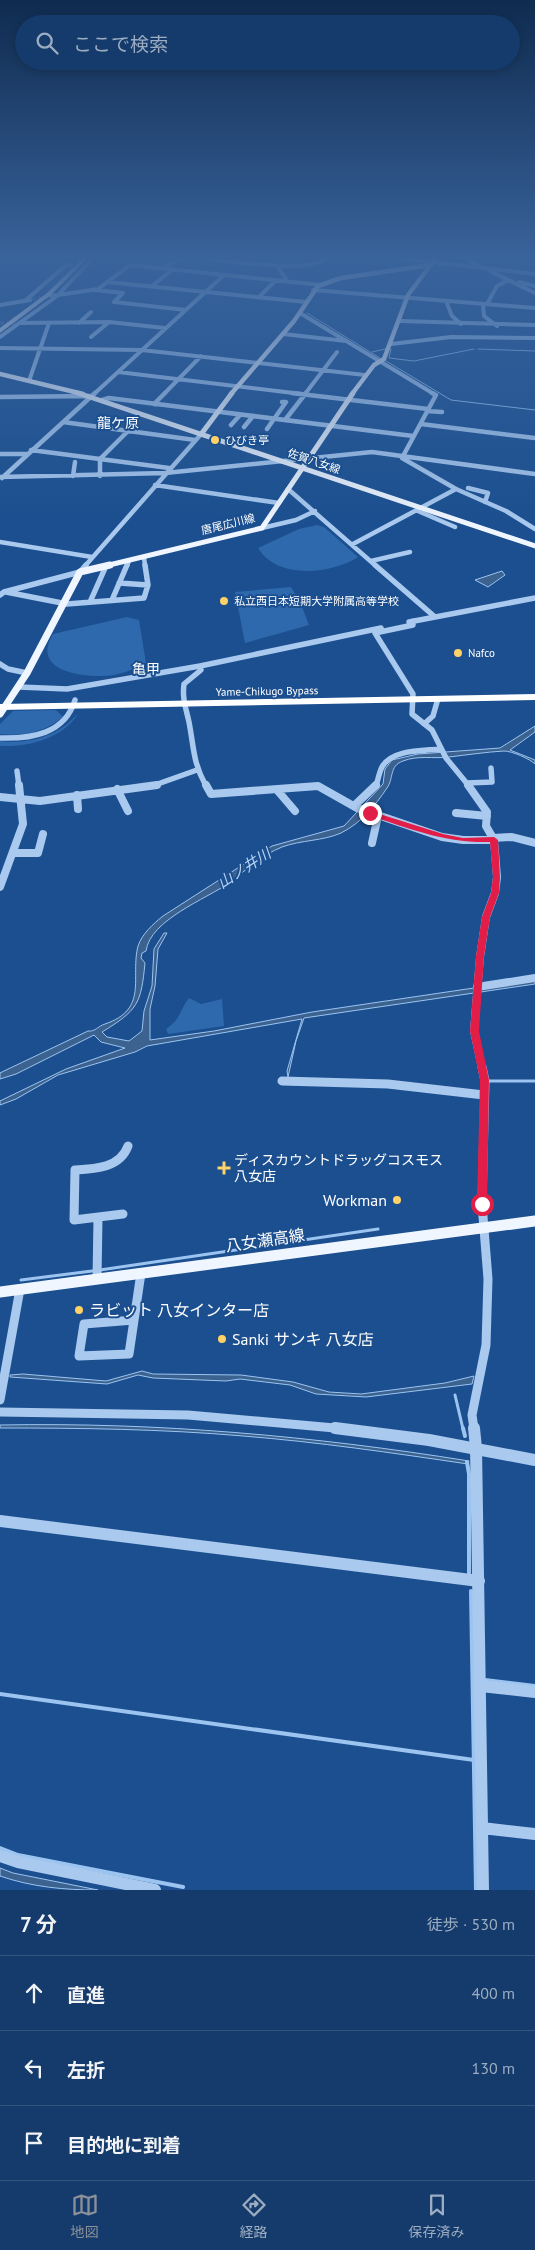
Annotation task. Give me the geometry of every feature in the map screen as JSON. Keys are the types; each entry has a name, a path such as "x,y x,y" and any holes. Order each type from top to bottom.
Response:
{"highway":[{"name":"Yame-Chikugo Bypass","path":"413,697 535,692"},
{"name":"Yame-Chikugo Bypass","path":"0,702 75,703 413,697 535,697"},
{"name":"Yame-Chikugo Bypass","path":"1,711 75,703"}],"main road":[{"path":"202,434 238,386 272,347"},
{"name":"唐尾広川線","path":"80,572 262,528 365,375 374,364 381,361 389,347"},
{"name":"佐賀八女線","path":"0,374 92,396 535,546"},
{"path":"1,711 14,695 27,673 80,572"},
{"name":"八女瀬高線","path":"0,1292 535,1221"}],"street":[{"path":"1,478 145,347"},
{"path":"358,347 436,395 403,456"},
{"path":"0,348 142,350 365,375"},
{"path":"29,381 41,348"},
{"path":"285,420 337,352"},
{"path":"154,404 201,356"},
{"path":"118,372 442,412"},
{"path":"0,397 92,396"},
{"path":"383,404 388,396"},
{"path":"102,400 109,398 414,436"},
{"path":"267,429 286,402 282,402"},
{"path":"231,425 240,415"},
{"path":"244,427 252,416"},
{"path":"63,422 195,440"},
{"path":"421,424 535,438"},
{"path":"100,476 100,459 128,431"},
{"path":"1,593 80,572 169,468 202,434"},
{"path":"0,454 30,452 169,468"},
{"path":"1,478 165,473 372,452 535,474"},
{"path":"403,456 402,458 456,489 506,511 535,529"},
{"path":"73,476 75,464"},
{"path":"114,465 116,475"},
{"path":"155,485 279,503"},
{"path":"468,488 488,493 485,502"},
{"path":"288,489 435,616"},
{"path":"353,544 424,508 456,489"},
{"path":"418,511 455,527"},
{"path":"262,528 296,520 314,512"},
{"path":"0,542 92,557"},
{"path":"371,560 410,552"},
{"path":"1,593 65,603 144,598 148,585 144,557"},
{"path":"112,600 129,561"},
{"path":"90,602 106,566"},
{"path":"119,583 148,585"},
{"path":"19,687 56,690 200,666 435,616 535,598"},
{"path":"413,621 413,625 375,633 413,697 412,714 432,730 446,758 469,783 484,805 486,826 494,839 497,877 495,893 486,917 476,989 474,1031 485,1080 482,1177 488,1279 486,1346 472,1415 476,1448 483,1890"},
{"path":"0,664 8,669 27,673"},
{"path":"200,666 201,670 184,684 183,701 197,770 211,794 318,786 356,807 442,837 463,840 512,837 535,843"},
{"path":"128,678 130,681 155,678"},
{"path":"424,724 433,716 437,702"},
{"path":"0,738 30,737 47,733 68,720 74,712 75,703"},
{"path":"356,807 375,788 382,767 388,759 402,753 441,750"},
{"path":"469,783 493,781 491,768"},
{"path":"0,797 40,801 117,789 154,786 197,770"},
{"path":"0,886 23,824 17,771"},
{"path":"117,789 128,811"},
{"path":"277,790 295,811"},
{"path":"77,795 78,809"},
{"path":"288,802 296,800"},
{"path":"456,813 486,816"},
{"path":"372,843 374,814"},
{"path":"13,853 38,852 43,834"},
{"path":"476,989 535,978"},
{"path":"282,1081 388,1084 484,1096"},
{"path":"123,1214 74,1220 75,1170 106,1166 123,1155 128,1146"},
{"path":"97,1279 98,1218"},
{"path":"134,1320 84,1324 79,1356 128,1354 134,1320 141,1273"},
{"path":"0,1400 20,1289"},
{"path":"0,1412 249,1419 356,1430 476,1448 535,1460"},
{"path":"0,1521 479,1581"},
{"path":"480,1686 535,1692"},
{"path":"482,1828 535,1834"},
{"path":"0,1856 18,1862 155,1890"}],"shaded area":[{"path":"317,525 324,527 358,557 334,567 305,571 278,565 267,558 258,548 299,529"},
{"path":"291,587 301,604 309,625 245,643 235,592"},
{"path":"127,617 139,620 146,663 118,674 90,676 65,671 55,665 49,657 48,647 53,634"},
{"path":"56,710 63,717 41,730 17,735 0,734 0,724 13,711"},
{"path":"78,714 63,730 44,740 22,745 0,746 0,741 26,741 51,734 66,725"},
{"path":"189,998 201,1004 222,999 224,1026 168,1034 166,1029 178,1018"}],"water":[{"path":"502,571 505,575 488,587 475,580"},
{"name":"山ノ井川","path":"535,726 535,732 510,750 535,760 535,764 512,752 504,751 443,758 414,758 403,761 394,769 387,788 378,801 367,814 348,829 334,836 289,845 275,850 254,863 229,883 180,911 157,930 150,940 146,951 142,953 141,958 145,963 142,988 136,1005 123,1018 102,1032 107,1037 129,1041 142,1031 144,1011 152,986 154,949 164,933 167,933 158,949 155,986 150,1009 150,1040 214,1031 312,1012 521,981 535,980 535,984 304,1018 296,1041 288,1077 287,1071 302,1019 147,1046 135,1052 58,1075 16,1099 0,1105 0,1101 66,1069 125,1048 101,1042 94,1035 16,1074 0,1079 0,1073 88,1031 95,1030 119,1018 128,1010 133,1001 135,991 138,946 145,933 163,916 272,846 344,826 383,784 385,769 392,760 418,754 500,748"},
{"path":"142,1371 153,1374 241,1375 293,1382 329,1392 361,1394 445,1383 474,1376 472,1384 366,1397 316,1394 290,1385 240,1379 226,1381 153,1378 138,1375 107,1384 10,1377 10,1375 23,1374 106,1381"},
{"path":"0,1425 118,1426 235,1432 352,1444 469,1461 468,1464 271,1438 121,1429 0,1428"},
{"path":"0,1868 13,1873 98,1890 60,1888 24,1883 0,1876"}],"waterway":[{"path":"362,347 380,358"},
{"path":"372,352 385,349"},
{"path":"391,349 389,358 414,361 474,349"},
{"path":"478,349 535,351"},
{"path":"386,361 451,400 535,410"},
{"path":"487,1081 535,1081"},
{"path":"100,1270 378,1229"},
{"path":"21,1280 92,1271"},
{"path":"455,1395 463,1429"},
{"path":"463,1428 465,1436"},
{"path":"467,1462 469,1474 469,1574"},
{"path":"471,1591 474,1760"},
{"path":"485,1680 535,1686"},
{"path":"0,1694 474,1760"},
{"path":"474,1760 476,1890"},
{"path":"0,1848 18,1855 183,1887"}],"place":[{"name":"ひびき亭","path":"215,440"},
{"name":"私立西日本短期大学附属高等学校","path":"224,601"},
{"name":"Nafco","path":"458,653"},
{"name":"ディスカウントドラッグコスモス 八女店","path":"224,1168"},
{"name":"Workman","path":"397,1200"},
{"name":"ラビット 八女インター店","path":"79,1310"},
{"name":"Sanki サンキ 八女店","path":"222,1339"}],"district":[{"name":"龍ケ原","path":"118,423"},
{"name":"亀甲","path":"146,669"}],"route":[{"path":"370,813 442,837 463,840 494,840 497,877 495,893 486,917 480,956 474,1031 485,1080 482,1204"}]}
